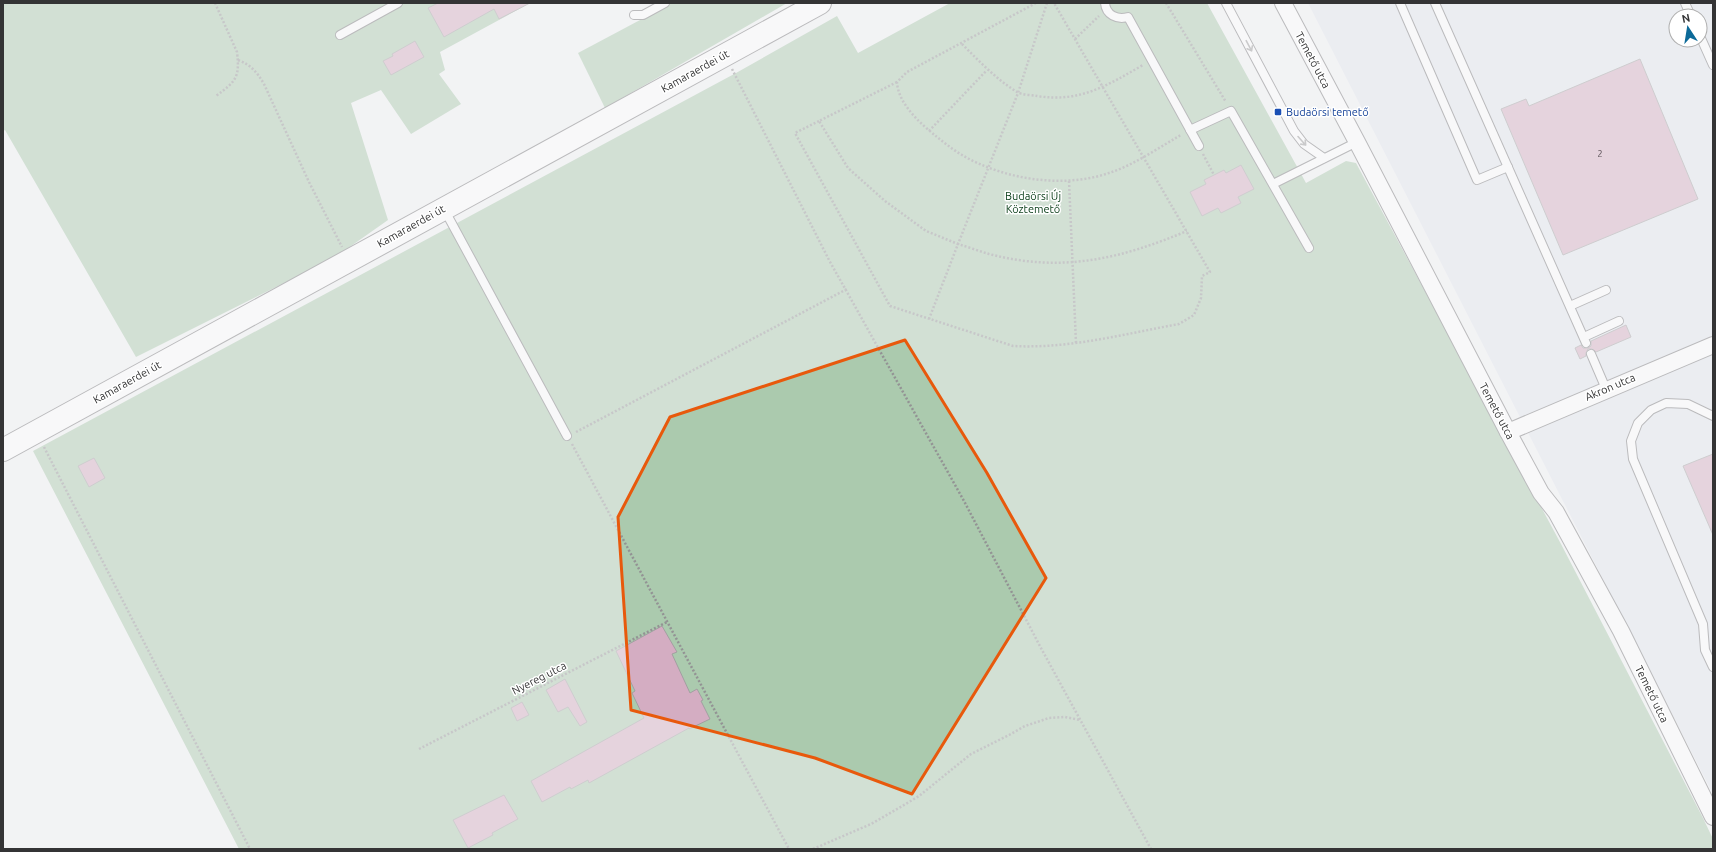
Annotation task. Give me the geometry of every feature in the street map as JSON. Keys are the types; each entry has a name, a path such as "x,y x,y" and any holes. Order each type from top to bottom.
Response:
{"street":[{"name":"Kamaraerdei út","path":"3,450 820,3"},
{"name":"Temető utca","path":"1283,3 1508,432 1541,493 1556,512 1621,631 1713,817"},
{"name":"Akron utca","path":"1508,432 1713,344"}],"lane":[{"path":"340,35 398,3"},
{"path":"634,15 643,16 665,3"},
{"path":"1226,3 1294,131 1304,144 1324,158"},
{"path":"1400,3 1477,180 1508,167"},
{"path":"1435,3 1585,340 1619,321"},
{"path":"1106,6 1118,18 1128,17 1199,146"},
{"path":"1706,48 1713,64"},
{"path":"1190,130 1231,111 1309,248"},
{"path":"1273,184 1357,142"},
{"path":"444,208 567,436"},
{"path":"1570,306 1606,290"},
{"path":"1591,354 1606,389"},
{"path":"1713,416 1688,404 1666,403 1651,410 1638,423 1631,441 1633,460 1703,624 1705,650 1713,667"}],"path":[{"path":"215,3 237,52 238,60 238,74 232,84 216,96"},
{"path":"1036,3 962,44 907,72 897,82 795,133 890,306 1013,346 1033,347 1076,343 1179,324 1194,316 1202,298 1202,276 1210,272 1054,3"},
{"path":"929,319 1018,93 1047,3"},
{"path":"1166,3 1231,111"},
{"path":"1075,39 1106,6"},
{"path":"962,44 987,70 1018,93 1042,97 1067,98 1102,88 1152,60"},
{"path":"725,54 826,253 964,501 1042,650 1151,849"},
{"path":"238,60 246,63 256,71 264,84 315,196 332,231 349,260"},
{"path":"929,131 987,70"},
{"path":"897,82 901,98 911,112 929,131 961,155 988,168 1027,177 1068,181 1090,178 1109,173 1144,156 1190,130"},
{"path":"819,121 848,168 885,201 926,230 958,244 1006,258 1047,263 1071,264 1132,252 1187,231"},
{"path":"1199,146 1214,175"},
{"path":"1068,181 1076,343"},
{"path":"789,849 567,436 847,289"},
{"path":"36,431 250,849"},
{"name":"Nyereg utca","path":"419,749 667,622"},
{"path":"813,849 871,824 899,808 919,796 971,754 1009,736 1025,726 1049,718 1065,717 1081,720"}],"highlighted area":[{"path":"905,340 987,473 1046,578 912,794 815,758 631,710 618,517 670,417"}],"shaded area":[{"path":"1308,3 1713,3 1713,794"}],"green space":[{"path":"3,3 530,3 440,52 445,70 439,74 461,104 411,134 381,90 351,103 388,220 334,258 136,357 5,130 3,131"},
{"path":"672,3 787,3 605,108 578,53"},
{"name":"Budaörsi Új Köztemető","path":"950,3 1207,3 1306,183 1346,161 1356,163 1561,544 1703,818 1713,839 1713,849 239,849 33,451 736,73 837,16 858,53"}],"building":[{"path":"438,3 530,3 499,19 494,9 444,37 428,8"},
{"path":"415,41 424,57 391,75 383,61"},
{"path":"1640,59 1698,199 1563,255 1501,109 1526,99 1529,106"},
{"path":"1241,165 1254,189 1238,197 1241,203 1221,213 1218,208 1202,216 1190,192 1206,184 1204,180 1224,170 1226,173"},
{"path":"1626,325 1631,337 1596,352 1592,349 1588,349 1586,356 1580,359 1575,348 1581,345 1583,348 1588,348 1591,346 1591,341"},
{"path":"1713,454 1713,535 1683,466"},
{"path":"94,458 105,478 89,487 78,466"},
{"path":"662,626 677,652 672,654 690,693 697,689 710,719 689,728 589,783 588,780 571,789 570,787 542,802 531,781 644,718 632,693 635,691 616,651"},
{"path":"565,679 587,722 580,726 568,707 558,712 546,690"},
{"path":"522,702 529,715 517,721 511,708"},
{"path":"504,795 518,819 492,833 493,835 468,848 453,820"}],"place":[{"name":"Budaörsi temető","path":"1278,112"}]}
